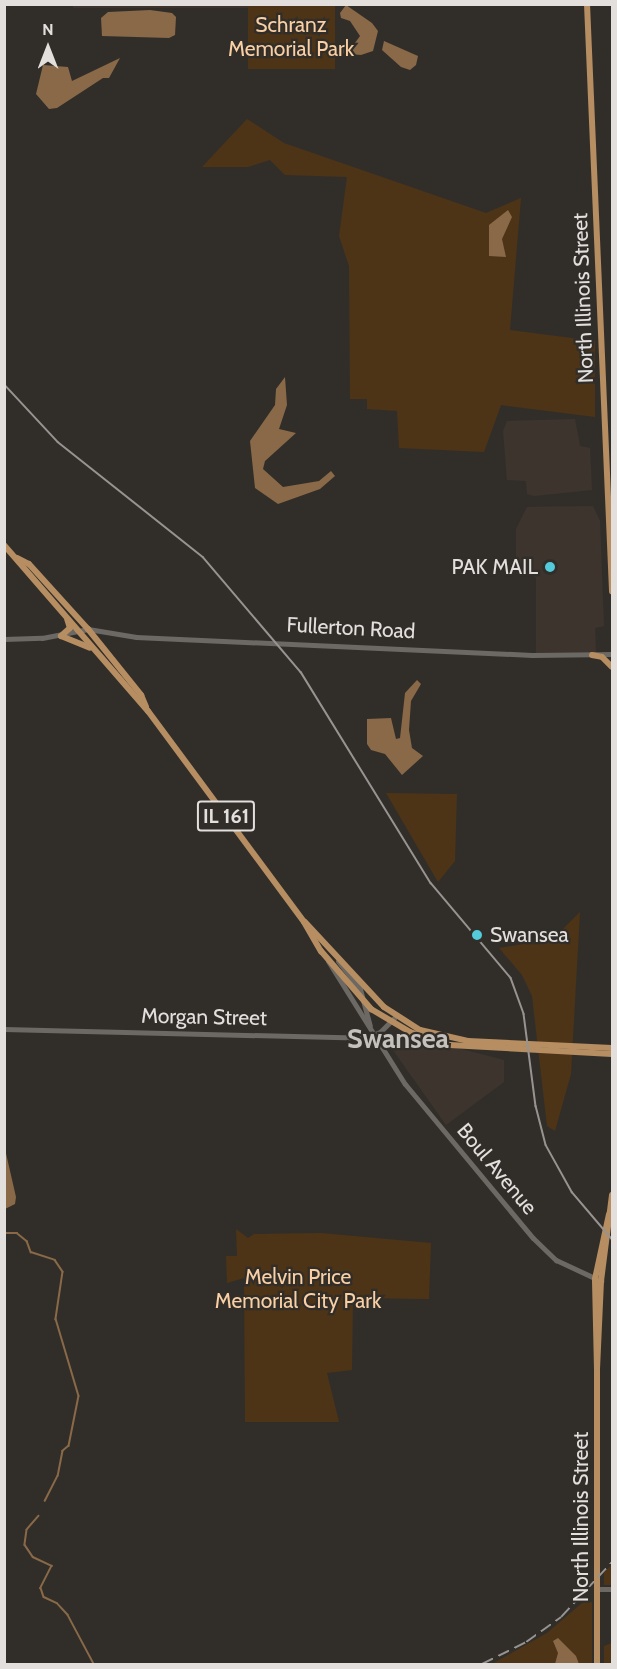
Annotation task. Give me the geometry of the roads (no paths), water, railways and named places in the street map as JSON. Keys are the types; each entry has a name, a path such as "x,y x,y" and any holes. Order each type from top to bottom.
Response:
{"main road":[{"name":"North Illinois Street","path":"587,4 612,591"},
{"name":"IL 161","path":"4,545 148,711 304,922 327,958 364,1002 393,1019 445,1037 513,1046 612,1054"},
{"name":"IL 161","path":"15,557 29,564 88,629 141,695 148,711"},
{"path":"61,636 70,628 64,613"},
{"path":"61,636 78,640 98,653"},
{"path":"592,655 602,657 612,667"},
{"name":"IL 161","path":"304,922 393,1019"},
{"name":"IL 161","path":"549,1048 612,1048"},
{"name":"North Illinois Street","path":"597,1665 598,1280 612,1195"}],"street":[{"path":"4,639 61,636 88,629"},
{"name":"Fullerton Road","path":"88,629 136,637 612,654"},
{"name":"Boul Avenue","path":"330,948 360,989 366,1018 386,1056 539,1245 563,1264 598,1280"},
{"name":"Boul Avenue","path":"327,958 367,1028 374,1036"},
{"path":"374,1036 393,1019"},
{"path":"359,1038 367,1028"},
{"name":"Morgan Street","path":"4,1029 359,1038 374,1036"},
{"path":"597,1589 612,1589"}],"waterway":[{"path":"4,1233 17,1233 27,1241 31,1252 55,1260 63,1272 56,1319 79,1396 69,1446 63,1451 58,1476 45,1501"},
{"path":"39,1516 27,1530 25,1545 33,1557 52,1566 41,1588 44,1597 57,1603 68,1615 94,1664"}],"tram line":[{"path":"4,384 58,442 203,557 301,672 431,883 511,978 524,1014 536,1106 546,1145 572,1192 612,1239"}],"railway":[{"path":"482,1664 526,1642 561,1617 612,1562"}],"place":[{"name":"PAK MAIL","path":"550,567"},
{"name":"Swansea","path":"477,935"}],"district":[{"name":"Swansea","path":"398,1039"}],"park label":[{"name":"Schranz Memorial Park","path":"291,37"},
{"name":"Melvin Price Memorial City Park","path":"298,1289"}]}
